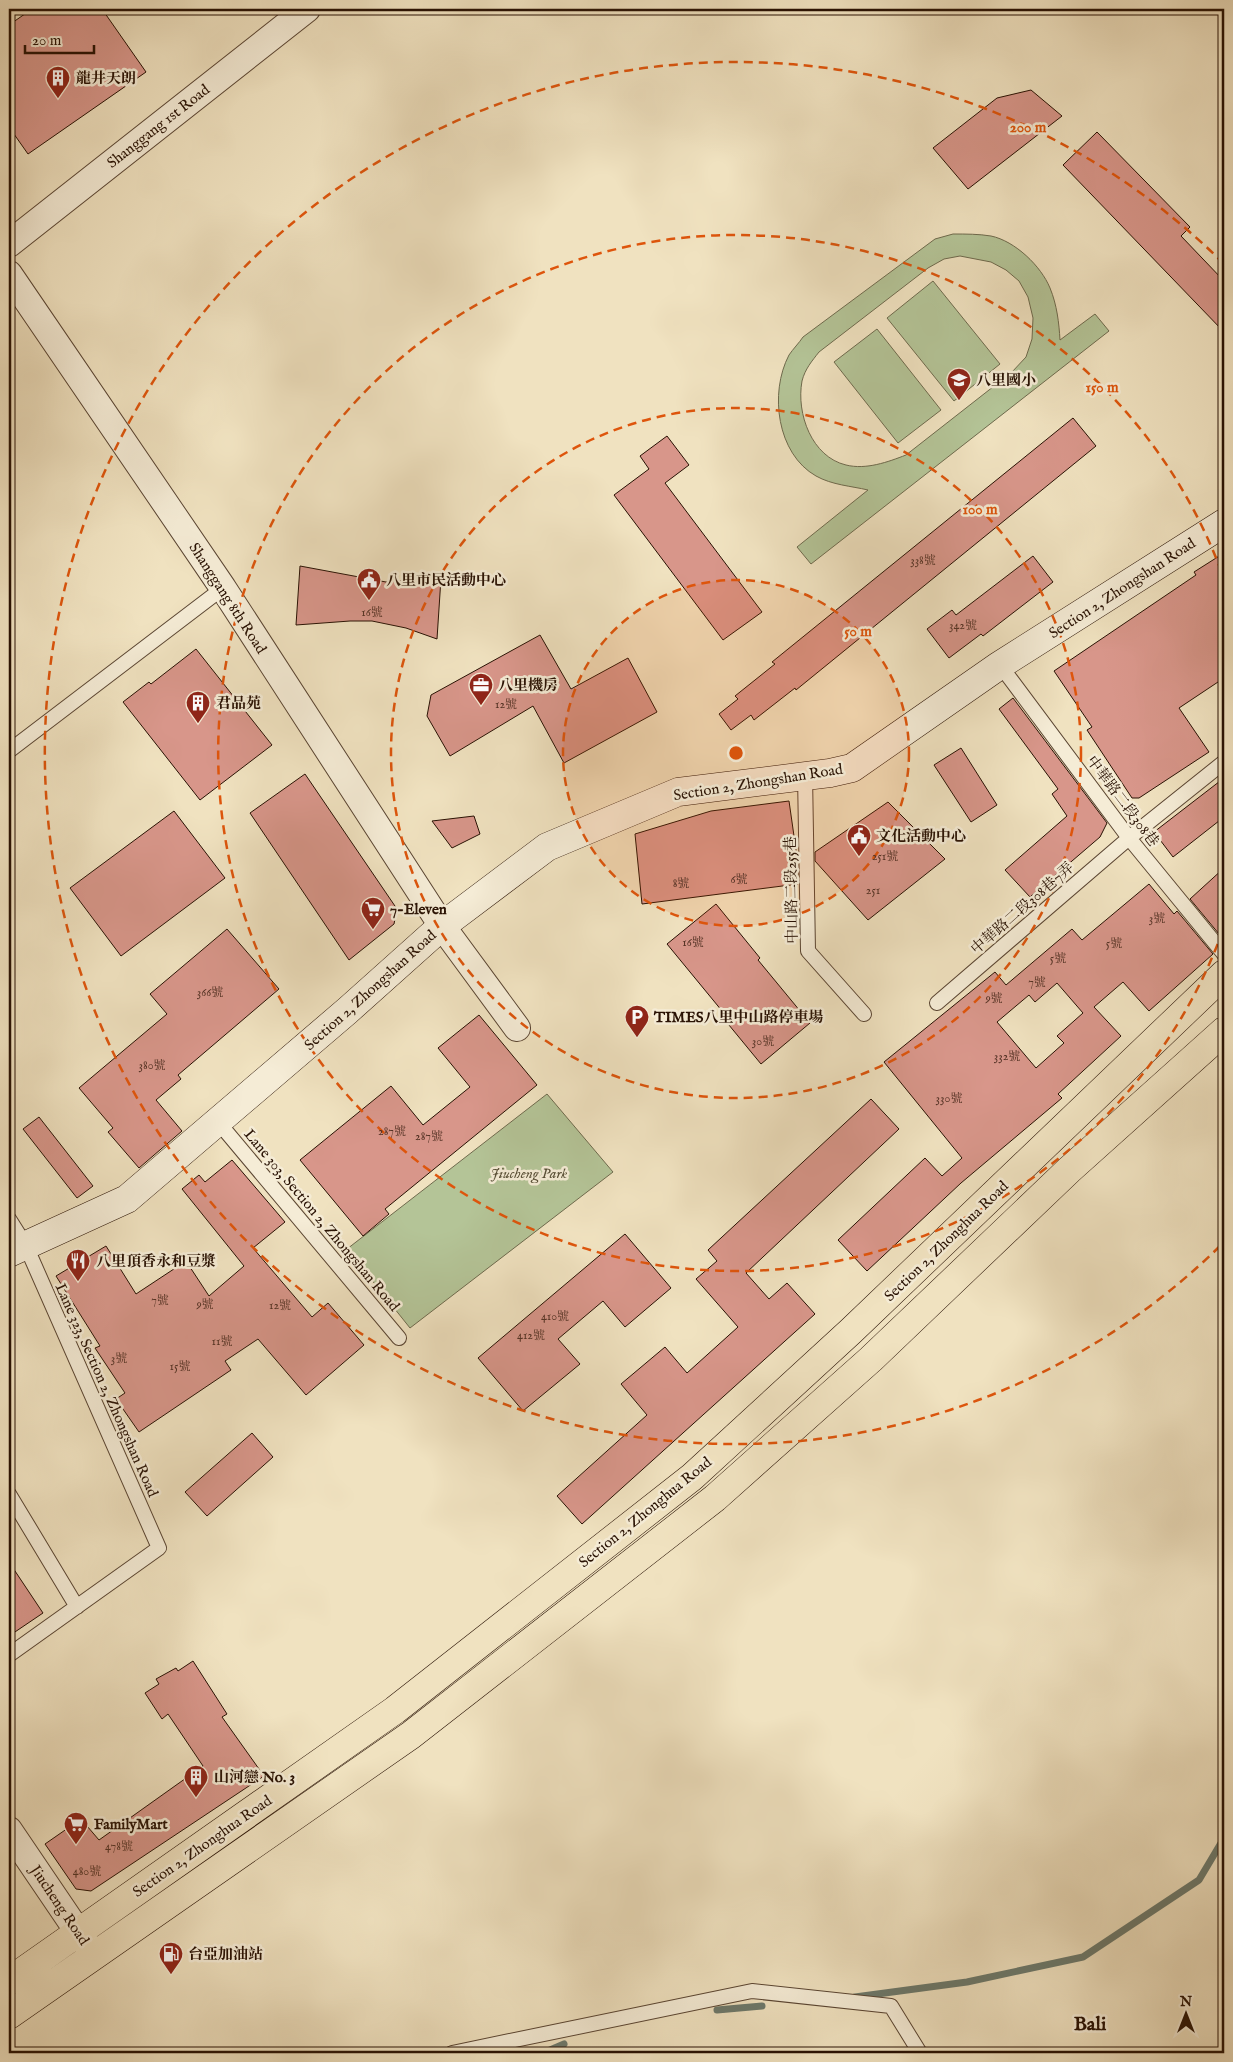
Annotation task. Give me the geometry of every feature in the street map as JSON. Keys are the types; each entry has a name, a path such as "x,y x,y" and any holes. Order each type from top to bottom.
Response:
{"main road":[{"name":"Section 2, Zhongshan Road","path":"17,1249 127,1200 219,1123 442,926 547,847 678,792 830,773 852,768 1000,665 1224,523"},
{"name":"Section 2, Zhonghua Road","path":"9,1981 395,1710 692,1477 851,1331 1224,974"},
{"name":"Section 2, Zhonghua Road","path":"9,2015 411,1735 715,1498 871,1359 1068,1170 1224,1031"}],"street":[{"name":"Shanggang 1st Road","path":"9,244 307,9"},
{"name":"Shanggang 8th Road","path":"9,274 223,588 442,926 517,1028"},
{"name":"Jiucheng Road","path":"9,1830 94,1956"}],"lane":[{"path":"9,751 223,588"},
{"name":"中華路二段308巷","path":"1000,665 1129,838 1224,954"},
{"name":"中華路二段308巷7弄","path":"937,1003 1129,838 1224,762"},
{"name":"中山路二段255巷","path":"804,775 808,951 864,1014"},
{"name":"Lane 303, Section 2, Zhongshan Road","path":"219,1123 400,1338"},
{"name":"Lane 323, Section 2, Zhongshan Road","path":"9,1219 17,1249 159,1548 77,1607"},
{"path":"9,1494 77,1607 9,1655"},
{"path":"452,2053 752,1991 891,2006 920,2053"}],"green space":[{"path":"953,234 977,234 991,236 1009,243 1034,263 1046,280 1056,307 1060,340 1095,314 1109,331 811,564 797,547 868,490 822,479 803,466 793,453 785,438 780,422 778,404 783,370 789,355 803,337 935,239","holes":["960,256 991,262 1006,270 1019,281 1028,297 1033,318 1032,339 1026,357 1012,372 906,455 884,463 861,467 846,465 824,453 816,444 804,420 801,394 805,373 819,352 928,268 944,259"]},
{"path":"933,281 1000,364 954,401 887,318"},
{"path":"877,329 941,410 898,443 834,362"},
{"name":"Jiucheng Park","path":"547,1094 613,1172 410,1328 347,1249"}],"building":[{"name":"龍井天朗","path":"32,9 102,9 146,72 28,154 9,127 9,25"},
{"path":"1031,90 1062,116 968,189 933,148 997,98"},
{"path":"1097,132 1190,227 1181,236 1224,281 1224,332 1063,165"},
{"path":"1073,418 1096,446 796,690 795,688 754,720 751,715 731,730 719,714 738,699 735,696 775,664 772,662"},
{"path":"667,436 689,465 665,483 762,612 723,640 614,495 649,469 640,456"},
{"path":"1224,553 1224,678 1179,708 1209,752 1139,798 1132,798 1087,730 1092,727 1054,671 1196,575 1194,572"},
{"path":"1033,556 1053,582 983,636 981,634 949,658 927,629 952,610 956,615"},
{"name":"八里市民活動中心","path":"300,566 386,582 441,578 437,639 406,628 372,621 296,625"},
{"path":"540,635 571,689 628,658 657,712 564,763 533,706 450,756 427,716 431,695"},
{"name":"君品苑","path":"196,649 272,745 200,800 123,702 149,682 151,684"},
{"path":"1013,698 1107,823 1100,837 1030,897 1005,870 1067,816 1052,794 1058,789 999,709"},
{"path":"961,748 997,805 971,822 934,765"},
{"path":"305,774 397,909 394,924 349,960 250,813"},
{"path":"1224,778 1224,817 1173,857 1154,832"},
{"path":"789,801 798,864 798,884 642,904 635,834 711,811"},
{"path":"888,802 945,859 868,920 815,861 815,852"},
{"path":"174,811 225,878 121,956 70,888"},
{"path":"474,816 480,834 452,848 432,821"},
{"path":"1224,868 1224,940 1190,899"},
{"path":"1149,884 1174,914 1177,911 1213,954 1149,1011 1123,982 1094,1007 1121,1036 1058,1094 1062,1098 961,1183 867,1271 838,1240 925,1158 942,1176 962,1158 884,1062 995,972 1006,985 1072,929 1082,940","holes":["1057,983 1083,1013 1057,1036 1064,1043 1036,1068 997,1022 1029,995 1035,1002"]},
{"path":"716,904 760,958 758,960 810,1023 761,1064 724,1019 727,1017 667,944"},
{"path":"227,929 279,989 178,1075 181,1079 156,1100 182,1131 139,1168 108,1132 113,1128 79,1088 167,1014 150,994"},
{"path":"479,1015 537,1085 385,1209 389,1214 363,1236 300,1160 391,1086 423,1125 470,1087 438,1048"},
{"path":"871,1099 899,1129 746,1273 769,1299 787,1283 815,1314 582,1524 557,1496 647,1415 621,1384 665,1347 687,1373 738,1327 696,1279 717,1261 708,1250"},
{"path":"39,1117 93,1186 77,1198 23,1129"},
{"path":"232,1160 285,1222 253,1248 312,1317 328,1303 364,1345 306,1395 258,1339 225,1361 231,1370 139,1432 116,1399 125,1393 95,1348 100,1346 56,1276 106,1246 136,1294 186,1261 209,1296 244,1266 182,1189 199,1175 205,1182"},
{"path":"625,1234 671,1288 625,1327 603,1301 558,1339 580,1364 523,1411 478,1358"},
{"path":"252,1433 273,1457 207,1516 185,1492"},
{"path":"9,1562 43,1613 9,1636"},
{"name":"山河戀 No. 3","path":"193,1661 227,1714 222,1717 264,1776 91,1891 76,1889 45,1844 81,1819 99,1840 203,1766 168,1714 162,1719 145,1693 159,1684 156,1679 176,1668 178,1671"}],"waterway":[{"path":"855,1997 967,1982 1083,1957 1199,1880 1224,1838"},
{"path":"717,2010 762,2006"},
{"path":"543,2053 564,2044"}],"place":[{"name":"龍井天朗","path":"58,99"},
{"name":"八里國小","path":"959,401"},
{"name":"八里市民活動中心","path":"369,601"},
{"name":"八里機房","path":"481,706"},
{"name":"君品苑","path":"198,724"},
{"name":"文化活動中心","path":"859,857"},
{"name":"7-Eleven","path":"373,930"},
{"name":"TIMES八里中山路停車場","path":"637,1038"},
{"name":"八里頂香永和豆漿","path":"78,1282"},
{"name":"山河戀 No. 3","path":"196,1798"},
{"name":"FamilyMart","path":"76,1845"},
{"name":"台亞加油站","path":"171,1975"}],"district":[{"name":"Bali","path":"1090,2023"}]}
